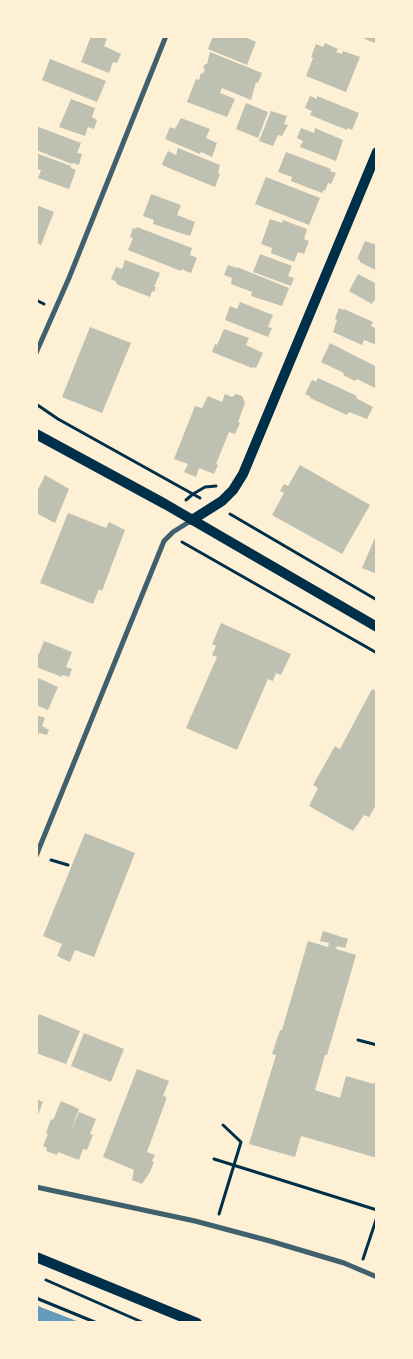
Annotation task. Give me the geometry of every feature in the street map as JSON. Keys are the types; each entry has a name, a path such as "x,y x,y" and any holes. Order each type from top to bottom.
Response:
{"main road":[{"path":"192,520 215,506 233,490 243,474 377,152"},
{"path":"36,434 192,520 377,627"},
{"path":"36,1257 197,1323"}],"street":[{"path":"36,353 69,278 166,36"},
{"path":"36,856 164,541 173,532 192,520"},
{"path":"36,1187 196,1221 344,1263 377,1277"}],"path":[{"path":"36,300 44,304"},
{"path":"36,404 58,419 215,506 377,600"},
{"path":"182,542 377,653"},
{"path":"52,860 68,865"},
{"path":"358,1040 377,1045"},
{"path":"219,1214 241,1142 223,1125"},
{"path":"214,1159 377,1210"},
{"path":"359,1270 377,1217"},
{"path":"44,1279 144,1323"},
{"path":"36,1298 97,1323"}],"water":[{"path":"36,1305 43,1308 82,1323 36,1323"}],"building":[{"path":"91,36 107,39 104,46 121,54 117,63 113,62 109,73 81,62"},
{"path":"213,36 243,36 256,42 247,65 208,49"},
{"path":"358,36 377,36 377,44"},
{"path":"325,43 338,49 336,52 342,54 343,51 360,57 346,92 306,76 316,44 323,47"},
{"path":"210,52 262,73 258,83 256,82 251,100 222,88 220,93 235,99 227,117 187,102 196,79 199,80 201,73 203,74 205,69 203,68 207,64"},
{"path":"50,59 106,81 97,102 42,80"},
{"path":"310,96 317,99 317,96 359,113 352,130 347,128 347,130 310,115 312,111 305,108"},
{"path":"71,99 95,108 92,117 97,120 94,129 88,127 85,136 59,127"},
{"path":"246,103 268,112 258,138 236,129"},
{"path":"271,111 287,116 284,124 288,125 282,136 278,135 273,146 259,141"},
{"path":"181,118 210,129 206,138 217,143 212,157 165,139 170,127 175,129"},
{"path":"36,126 81,143 77,153 82,154 79,165 36,150"},
{"path":"301,128 314,133 315,128 343,140 336,161 300,147 303,141 297,138"},
{"path":"178,148 220,165 218,173 220,174 215,187 162,164 168,151 176,155"},
{"path":"286,152 331,169 330,171 336,173 331,184 328,183 325,191 323,190 322,193 291,181 292,177 278,172"},
{"path":"36,153 71,166 71,168 76,170 69,189 38,178 41,170 36,169"},
{"path":"266,177 320,198 309,225 255,204"},
{"path":"151,194 181,205 177,215 195,222 190,236 153,224 154,220 143,216"},
{"path":"36,205 54,212 41,245 36,243"},
{"path":"270,219 282,223 283,220 307,229 304,239 309,241 304,254 298,252 294,262 271,253 272,248 261,244"},
{"path":"137,227 192,248 189,258 191,255 197,258 191,273 183,270 183,268 181,271 128,250 133,238 130,237 133,228 136,229"},
{"path":"365,241 377,245 377,271 357,259"},
{"path":"260,254 292,266 288,276 294,278 291,286 253,272"},
{"path":"125,260 160,273 154,287 156,287 154,292 152,291 150,297 116,284 117,282 111,279 116,267 122,269"},
{"path":"228,265 289,288 282,306 251,296 252,292 231,284 232,278 224,275"},
{"path":"358,274 377,284 377,302 374,300 372,304 349,291"},
{"path":"240,302 273,315 268,327 272,328 268,337 225,320 230,306 237,309"},
{"path":"339,308 373,322 371,326 377,329 377,345 364,340 362,345 333,332"},
{"path":"90,327 131,343 102,413 62,397"},
{"path":"224,329 249,338 246,345 263,353 256,368 212,352"},
{"path":"330,343 377,367 375,383 377,384 375,388 357,379 355,381 343,375 344,373 321,362"},
{"path":"318,378 357,396 356,398 373,407 367,419 349,412 347,415 305,394 312,380 316,382"},
{"path":"225,394 232,397 236,394 242,396 245,403 238,422 240,423 235,434 229,432 214,474 199,468 196,477 184,472 188,464 174,459 195,406 202,408 208,396 222,402"},
{"path":"300,465 370,505 342,554 272,515 284,493 280,491 284,484 288,486"},
{"path":"45,475 69,489 55,523 36,513 36,494"},
{"path":"68,513 106,528 109,522 125,530 102,591 99,589 93,604 40,583"},
{"path":"377,533 377,574 362,568"},
{"path":"221,623 291,654 281,675 276,673 273,681 268,679 237,750 186,728 217,657 212,655 216,646 212,644"},
{"path":"44,641 72,652 66,667 72,669 69,677 62,675 62,677 36,667 36,653 39,654"},
{"path":"36,677 58,687 48,710 36,705"},
{"path":"372,689 377,691 377,803 369,817 364,815 353,831 309,806 318,788 313,785 335,746 340,749"},
{"path":"36,715 45,718 42,726 49,730 47,735 39,733 36,741"},
{"path":"85,833 135,853 94,957 75,950 70,962 57,956 62,944 43,936"},
{"path":"323,931 348,939 345,948 337,946 336,949 356,955 315,1090 340,1098 346,1076 374,1084 377,1077 377,1158 301,1136 295,1157 249,1144 276,1055 272,1054 280,1030 282,1030 308,941 328,947 329,943 320,941"},
{"path":"39,1014 80,1031 66,1064 36,1053 36,1022"},
{"path":"84,1033 124,1049 111,1082 71,1066"},
{"path":"137,1069 169,1081 163,1096 166,1097 166,1100 147,1152 155,1155 152,1161 154,1162 142,1184 132,1180 134,1170 103,1157"},
{"path":"36,1099 43,1102 36,1120"},
{"path":"61,1101 79,1109 70,1134 79,1112 96,1119 90,1134 93,1135 87,1150 83,1149 79,1160 58,1152 57,1155 46,1151 47,1148 43,1146 51,1119 53,1120"}]}
